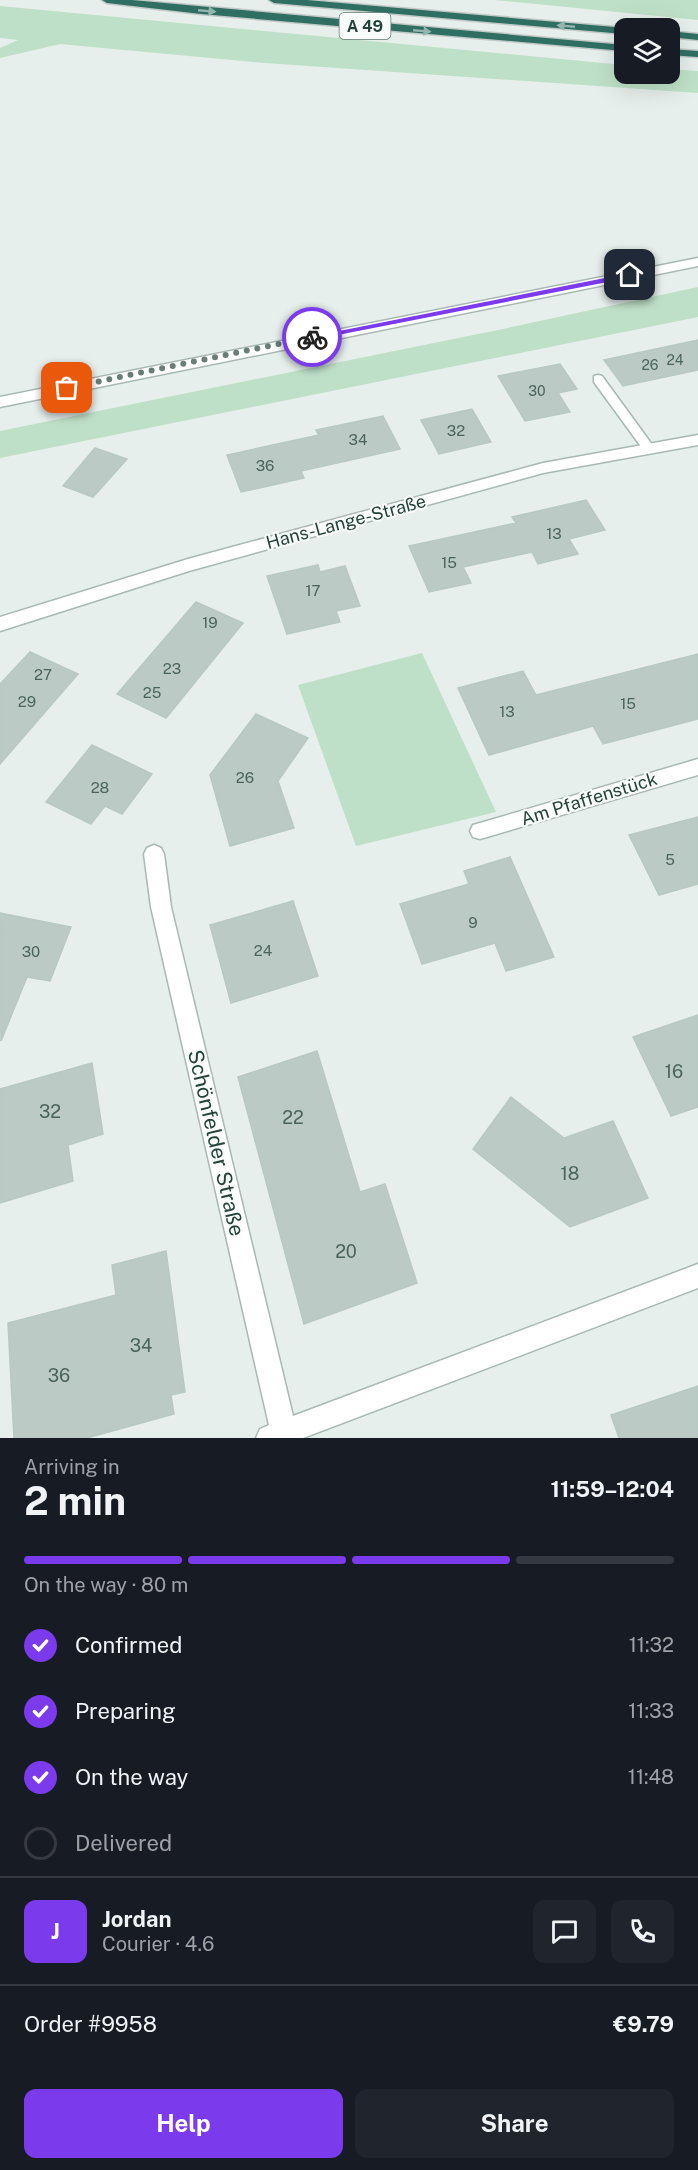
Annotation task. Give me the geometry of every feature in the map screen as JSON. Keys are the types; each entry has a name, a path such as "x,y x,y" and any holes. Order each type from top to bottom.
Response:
{"highway":[{"name":"A 49","path":"107,0 213,12 614,47"},
{"name":"A 49","path":"274,0 614,30"},
{"path":"680,35 698,37"},
{"path":"680,52 698,54"}],"street":[{"path":"0,402 698,262"},
{"name":"Hans-Lange-Straße","path":"0,624 188,565 543,468 698,440"},
{"name":"Am Pfaffenstück","path":"480,831 698,767"},
{"name":"Schönfelder Straße","path":"154,854 162,908 279,1436 698,1276"}],"lane":[{"path":"598,379 649,449"}],"green space":[{"path":"495,0 698,0 698,20"},
{"path":"0,6 614,64 614,84 680,84 680,70 698,71 698,93 265,63 60,44 0,58 0,48 18,40 0,38"},
{"path":"698,287 698,317 0,458 0,431"},
{"path":"422,653 496,812 356,846 298,685"}],"building":[{"path":"698,340 698,370 623,386 604,360"},
{"path":"560,364 577,389 558,393 570,412 525,421 498,376"},
{"path":"472,409 491,442 439,454 421,420"},
{"path":"383,416 400,449 301,471 304,478 241,492 227,455 319,435 316,430"},
{"path":"95,448 127,459 93,497 63,486"},
{"path":"586,500 605,530 569,539 578,554 538,564 532,552 463,567 471,583 429,592 409,546 516,523 512,517"},
{"path":"318,565 320,572 345,566 360,606 336,611 340,622 287,634 267,576"},
{"path":"196,602 243,623 166,718 117,694"},
{"path":"30,652 78,674 0,764 0,684"},
{"path":"698,654 698,719 603,744 593,726 489,755 458,688 523,671 536,695"},
{"path":"256,714 308,738 278,781 294,828 230,846 210,775"},
{"path":"92,745 152,774 122,814 105,806 91,824 46,802"},
{"path":"698,817 698,884 659,895 629,835"},
{"path":"510,857 554,957 506,971 495,943 422,964 400,904 469,884 464,871"},
{"path":"293,901 318,976 231,1003 210,925"},
{"path":"0,913 71,927 50,981 27,977 1,1041"},
{"path":"698,1015 698,1107 671,1116 633,1037"},
{"path":"317,1051 360,1192 385,1184 417,1283 304,1324 238,1077"},
{"path":"92,1063 103,1134 68,1145 73,1181 0,1203 0,1089"},
{"path":"511,1097 564,1138 613,1121 648,1198 570,1227 473,1149"},
{"path":"166,1251 185,1392 171,1395 174,1414 87,1438 14,1438 8,1323 116,1295 112,1265"},
{"path":"698,1386 698,1438 619,1438 611,1415"}],"way so far":[{"path":"67,388 312,337"}],"route":[{"path":"312,337 630,275"}]}
